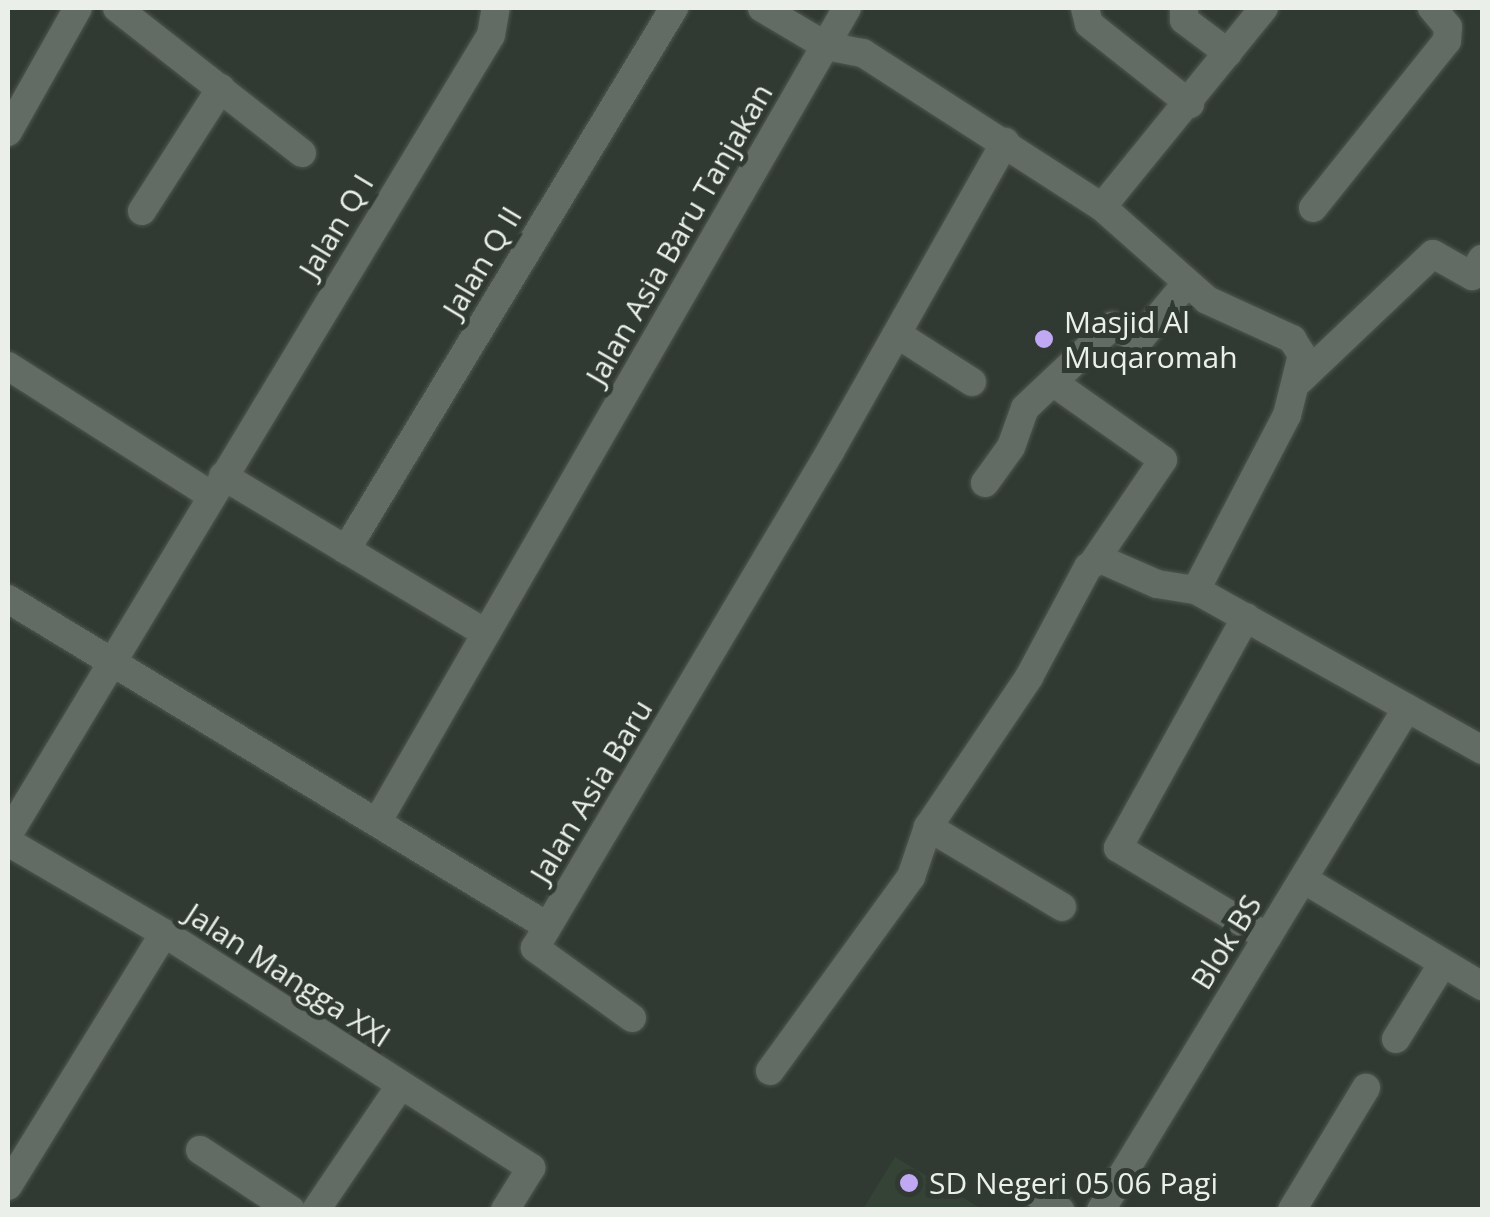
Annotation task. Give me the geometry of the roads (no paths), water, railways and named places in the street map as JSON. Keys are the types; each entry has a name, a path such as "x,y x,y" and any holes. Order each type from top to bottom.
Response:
{"street":[{"path":"8,132 78,8"},
{"path":"117,8 302,153"},
{"name":"Jalan Q I","path":"216,485 490,35 496,8"},
{"name":"Jalan Q II","path":"346,550 674,8"},
{"path":"762,8 826,46 864,53 1102,207 1186,284 1292,338 1302,355 1300,380"},
{"name":"Jalan Asia Baru Tanjakan","path":"378,819 847,8"},
{"path":"1085,8 1088,24 1190,104"},
{"path":"1184,8 1184,20 1228,53"},
{"path":"1102,207 1190,104 1264,8"},
{"path":"1313,208 1448,41 1448,27 1432,8"},
{"path":"142,211 221,88"},
{"name":"Jalan Asia Baru","path":"8,599 378,819 547,926 897,334 1005,142"},
{"path":"1196,590 1300,380 1432,254 1479,274"},
{"path":"985,483 1010,447 1025,408 1112,326 1140,339 1186,284"},
{"path":"897,334 972,382"},
{"path":"8,366 216,485 346,550 485,634"},
{"path":"770,1071 911,877 928,827 1029,677 1093,563 1163,460 1054,383"},
{"path":"8,839 216,485"},
{"path":"1093,563 1100,559 1169,588 1196,590 1482,750"},
{"path":"1246,617 1118,848 1267,937"},
{"name":"Blok BS","path":"1101,1210 1407,708"},
{"path":"928,827 1062,907"},
{"name":"Jalan Mangga XXI","path":"8,839 164,933 530,1168 505,1210"},
{"path":"1302,880 1482,986"},
{"path":"547,926 538,952 632,1018"},
{"path":"8,1186 164,933"},
{"path":"1396,1039 1443,962"},
{"path":"316,1210 400,1086"},
{"path":"1292,1210 1366,1088"},
{"path":"200,1150 291,1210"},
{"path":"1034,1192 1060,1210"}],"place":[{"name":"Masjid Al Muqaromah","path":"1044,339"},
{"name":"SD Negeri 05 06 Pagi","path":"909,1183"}]}
